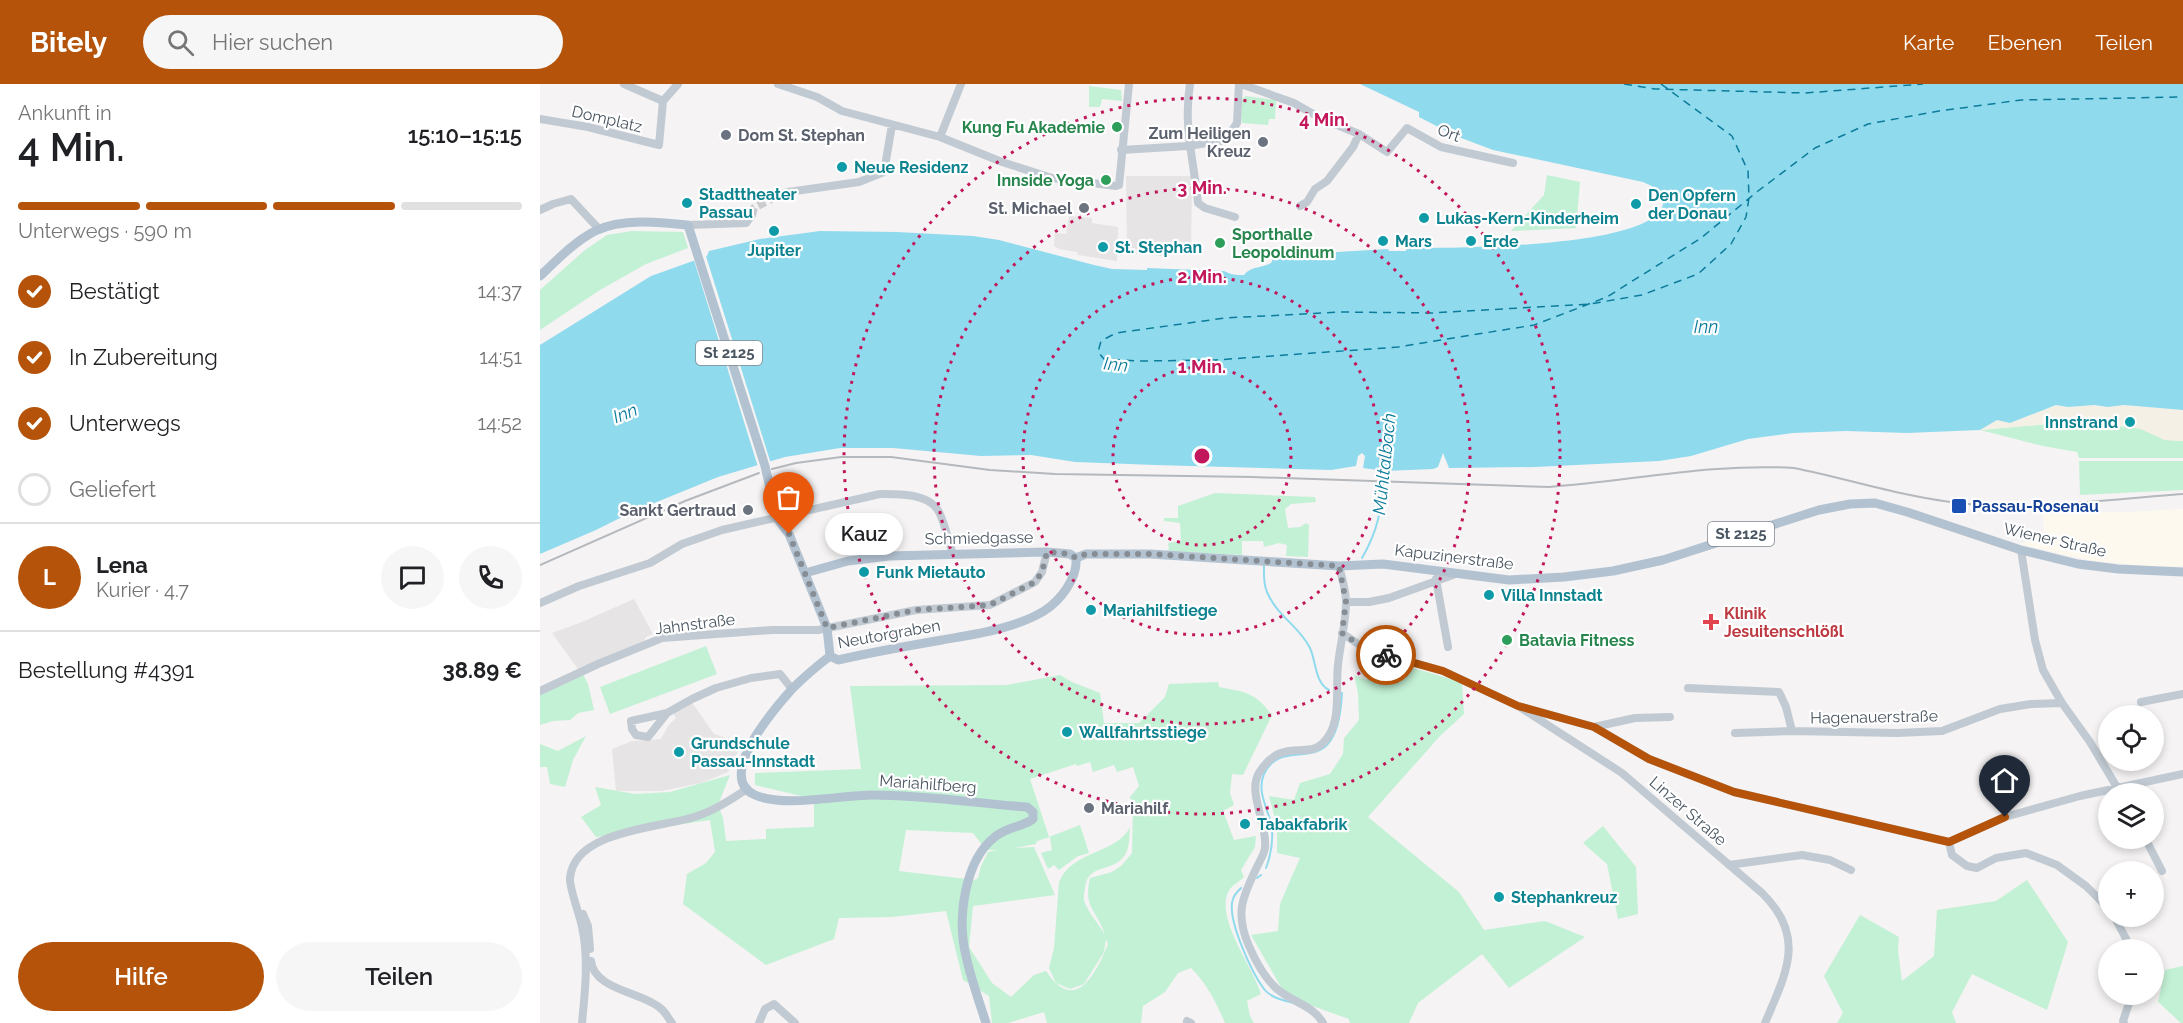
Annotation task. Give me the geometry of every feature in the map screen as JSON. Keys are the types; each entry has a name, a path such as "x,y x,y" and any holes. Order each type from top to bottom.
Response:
{"main road":[{"path":"540,276 575,244 599,229 638,222 688,225"},
{"name":"St 2125","path":"688,225 765,466 777,518 789,534 805,573"},
{"name":"Wiener Straße","path":"1820,510 1850,504 1875,503 2021,550 2078,564 2118,569 2183,572"},
{"name":"Kapuzinerstraße","path":"1076,558 1086,554 1150,554 1339,566 1383,564 1455,574 1526,580 1613,571 1663,560 1820,510"},
{"name":"St 2125","path":"1047,552 1070,554 1076,558"},
{"name":"Schmiedgasse","path":"805,573 848,561 889,556 1047,552"},
{"name":"Neutorgraben","path":"830,656 838,660 985,632 1017,623 1042,612 1063,594 1075,572 1076,558"},
{"path":"747,789 741,777 743,758 758,733 792,689 830,656 827,628 805,573"},
{"name":"Mariahilfberg","path":"747,789 762,797 782,800 871,795 1031,809 1034,816 1030,821 997,835 985,845 975,860 968,881 963,926 965,955 982,1021"}],"street":[{"name":"Domplatz","path":"540,119 588,127 659,145 663,100 624,84"},
{"path":"663,100 678,84"},
{"path":"778,84 817,97 832,106 940,137 1052,178 1119,185 1129,84"},
{"path":"940,137 961,84"},
{"path":"1121,150 1188,146 1226,140 1237,123 1240,84 1282,97 1320,118 1359,134 1353,147 1327,181 1316,189 1307,202 1300,206"},
{"path":"1190,88 1188,146 1196,177 1198,203 1205,208 1235,217"},
{"path":"783,194 859,182 881,174 886,170 892,125"},
{"name":"Ort","path":"1359,134 1387,152 1407,128 1441,147 1513,163"},
{"path":"540,210 571,199 599,229"},
{"path":"688,225 746,223 752,215"},
{"path":"540,603 579,586 650,563 682,544 735,526 880,494 898,494 930,502 938,510 953,554"},
{"path":"2021,550 2035,640 2043,670 2115,783"},
{"name":"Jahnstraße","path":"540,691 662,638 827,628 916,610 990,605 1035,582 1042,572 1047,552"},
{"path":"1323,1023 1318,1015 1276,988 1263,970 1249,946 1242,925 1240,908 1243,895 1265,850 1266,836 1256,797 1258,774 1276,755 1287,750 1317,747 1327,737 1334,719 1338,696 1337,669 1346,602 1339,566"},
{"path":"1346,602 1369,602 1389,598 1455,574"},
{"path":"1436,579 1448,647"},
{"name":"Linzer Straße","path":"1342,633 1361,646 1443,671 1518,706 1622,773 1682,822 1776,906 1786,929 1789,948 1788,967 1765,1023"},
{"path":"667,713 648,736 636,735 632,729 631,721 667,713 716,688 751,678 780,674 792,689"},
{"name":"Hagenauerstraße","path":"1688,688 1779,692 1786,707 1792,731"},
{"path":"2141,702 2183,694"},
{"name":"Hagenauerstraße","path":"1736,733 1942,731 2000,709 2031,704 2062,703"},
{"path":"1518,706 1594,727 1649,759 1734,792 1949,842 2005,817 2080,796 2098,794"},
{"path":"1594,727 1635,718 1670,717"},
{"path":"2150,783 2183,774"},
{"path":"582,1023 588,966 583,927 569,879 585,850 623,832 694,817 725,804 747,789"},
{"path":"1949,842 1952,855 1967,866 1977,868 1996,858 2026,853 2057,865 2086,886 2098,898"},
{"name":"Linzer Straße","path":"1729,865 1802,855 1830,860 1851,870"},
{"path":"574,895 588,926 592,968 602,980 660,1007 672,1023"},
{"path":"759,1023 765,1009 774,1004 795,1023"},
{"path":"2124,1023 2128,1005"}],"shaded area":[{"path":"1126,176 1192,176 1191,253 1163,254 1162,256 1127,254"},
{"path":"1069,216 1092,218 1092,223 1118,227 1117,261 1078,255 1077,252 1054,246 1055,233 1066,234"},
{"path":"2183,509 2183,566 2154,567 2088,560 2019,544 2044,537 2043,512"},
{"path":"634,599 653,634 646,637 643,642 578,669 552,633"},
{"path":"691,701 714,734 742,743 728,772 701,783 661,791 616,791 612,749 632,741 661,739 668,726 676,718 673,713"}],"green space":[{"path":"1089,86 1121,90 1122,101 1102,99 1100,107 1089,107"},
{"path":"1246,96 1276,100 1275,119 1269,119 1268,125 1242,123 1242,99"},
{"path":"1547,175 1580,182 1576,228 1511,231 1544,195"},
{"path":"632,231 683,232 688,248 646,264 600,290 540,330 540,290 585,250 607,235"},
{"path":"2070,422 2130,427 2141,429 2165,440 2183,441 2183,458 2079,458 2077,452 1980,430"},
{"path":"2079,461 2183,461 2183,490 2080,495"},
{"path":"1215,493 1315,497 1316,502 1291,504 1285,509 1288,528 1300,527 1306,523 1309,525 1308,557 1286,556 1287,545 1279,543 1264,547 1263,541 1242,541 1242,555 1169,551 1168,543 1181,541 1180,523 1164,521 1164,518 1178,518 1178,506"},
{"path":"706,646 717,674 610,714 600,687"},
{"path":"1388,661 1462,682 1464,714 1440,736 1368,817 1459,892 1484,930 1545,921 1585,937 1509,988 1482,954 1418,1003 1409,1023 1350,1023 1349,1019 1293,999 1281,987 1251,935 1278,931 1280,904 1300,858 1277,853 1277,826 1269,796 1294,800 1300,783 1330,774 1343,754 1344,738 1359,720 1358,693 1354,675 1367,680 1373,666 1385,669"},
{"path":"583,674 588,684 594,710 578,713 570,720 553,721 540,725 540,695"},
{"path":"1060,675 1100,693 1104,723 1139,723 1165,697 1169,684 1218,682 1219,687 1255,697 1272,715 1243,775 1232,774 1230,793 1234,805 1223,811 1234,840 1256,836 1255,847 1241,870 1244,877 1230,889 1226,900 1226,913 1230,927 1261,994 1247,1001 1254,1023 1225,1023 1211,994 1191,968 1178,973 1165,992 1143,1006 1141,1023 1047,1023 1044,1012 1008,1023 992,1023 989,996 963,980 946,911 892,917 839,918 834,939 766,965 683,904 687,874 706,863 715,852 710,820 596,837 581,817 601,805 595,787 635,794 670,792 730,775 718,805 723,818 726,841 766,839 766,829 814,827 814,799 755,785 755,773 861,769 850,686 1007,685","holes":["1090,762 1093,772 1114,765 1117,772 1133,767 1139,786 1130,797 1133,808 1132,853 1122,865 1112,872 1090,878 1088,896 1105,935 1084,901 1087,881 1095,871 1114,865 1125,855 1129,845 1130,827 1124,836 1115,842 1074,864 1059,882 1054,948 1049,968 1056,983 1070,989 1084,984 1075,990 1066,990 1056,984 1046,971 1034,975 1011,997 992,983 969,947 973,906 1055,895 1034,847 1014,848 1036,844 1037,841 1050,837 1052,850 1041,853 1048,869 1054,865 1059,870 1078,856 1089,853 1080,825 1049,837 1030,779 1076,764 1077,766","906,830 973,833 986,850 997,850 988,852 978,878 975,880 899,871","1106,939 1108,944 1097,967 1084,984 1104,952"]},
{"path":"586,736 573,760 565,787 550,784 547,767 540,767 540,744 558,751"},
{"path":"1603,826 1636,867 1638,914 1618,919 1607,864 1583,843"},
{"path":"2027,880 2068,942 2047,1010 1972,974 1952,1012 1956,1023 1837,1023 1843,1013 1824,976 1860,915 1899,937 1898,950 1902,981 1934,956 1937,910 1996,901"},
{"path":"2183,966 2183,1023 2161,1005 2164,1005 2165,970"}],"sand":[{"name":"Innstrand","path":"2056,405 2108,407 2124,405 2183,410 2183,441 2165,440 2141,429 2130,427 2070,422 1980,430 1997,420 2010,423"}],"water":[{"name":"Inn","path":"1360,84 2183,84 2183,410 2124,405 2068,407 2056,405 2010,423 1997,420 1980,430 1907,433 1846,431 1793,433 1748,439 1691,456 1659,461 1535,467 1449,468 1443,453 1438,467 1433,469 1385,471 1363,468 1365,456 1362,453 1358,456 1356,466 1331,470 1075,462 1031,455 981,456 893,448 840,448 785,457 718,477 630,513 540,554 540,345 651,276 707,256 709,251 760,239 820,231 897,232 973,236 999,240 1112,269 1224,271 1234,275 1244,275 1250,270 1269,264 1272,259 1287,256 1288,258 1388,249 1389,251 1406,251 1406,248 1502,246 1588,238 1625,230 1651,219 1663,204 1660,192 1643,182 1493,150 1456,136 1419,117 1419,112"}],"pier":[{"path":"705,253 771,464 758,467 693,257"}],"waterway":[{"name":"Mühltalbach","path":"1362,558 1377,525 1385,469"},
{"path":"1264,564 1265,585 1271,600 1306,641 1312,653 1318,677 1324,687 1329,690"},
{"name":"Mühltalbach","path":"1266,868 1272,843 1272,828 1261,788 1264,774 1273,762 1284,756 1321,750 1331,740 1338,723 1342,693"},
{"name":"Mühltalbach","path":"1257,878 1261,875"},
{"name":"Mühltalbach","path":"1241,888 1236,893 1232,908 1233,919 1247,959 1264,989 1270,995 1293,1003"}],"ferry route":[{"path":"1624,84 1655,89 1805,93 1923,84"},
{"path":"1661,84 1732,136 1748,171 1749,198 1746,217 1731,244 1698,274 1642,295 1590,304 1431,313 1342,312 1225,318 1116,333 1101,341 1098,352 1104,359 1216,360 1398,347 1534,325 1607,297 1701,238 1758,191 1815,148 1868,124 1939,111 2021,100 2183,97"}],"tunnel":[{"path":"752,215 754,208 777,196"}],"railway":[{"path":"772,469 841,457 891,457 990,470 1055,474 1252,477 1549,487 1702,470 1763,467 1794,468 1917,497 1986,505 2043,505 2183,494"},
{"path":"540,565 685,501 759,473"}],"way so far":[{"path":"789,534 827,628 916,610 990,605 1016,594 1035,582 1042,572 1047,552 1070,554 1076,558 1086,554 1150,554 1339,566 1346,602 1342,633 1361,646 1386,655"}],"place":[{"name":"Kung Fu Akademie","path":"1117,127"},
{"name":"Dom St. Stephan","path":"726,135"},
{"name":"Zum Heiligen Kreuz","path":"1263,142"},
{"name":"Neue Residenz","path":"842,167"},
{"name":"Innside Yoga","path":"1106,180"},
{"name":"Stadttheater Passau","path":"687,203"},
{"name":"Den Opfern der Donau","path":"1636,204"},
{"name":"St. Michael","path":"1084,208"},
{"name":"Lukas-Kern-Kinderheim","path":"1424,218"},
{"name":"Jupiter","path":"774,231"},
{"name":"Mars","path":"1383,241"},
{"name":"Erde","path":"1471,241"},
{"name":"Sporthalle Leopoldinum","path":"1220,243"},
{"name":"St. Stephan","path":"1103,247"},
{"name":"Innstrand","path":"2130,422"},
{"name":"Passau-Rosenau","path":"1959,506"},
{"name":"Sankt Gertraud","path":"748,510"},
{"name":"Kauz","path":"789,534"},
{"name":"Funk Mietauto","path":"864,572"},
{"name":"Villa Innstadt","path":"1489,595"},
{"name":"Mariahilfstiege","path":"1091,610"},
{"name":"Klinik Jesuitenschlößl","path":"1711,622"},
{"name":"Batavia Fitness","path":"1507,640"},
{"name":"Wallfahrtsstiege","path":"1067,732"},
{"name":"Grundschule Passau-Innstadt","path":"679,752"},
{"name":"Mariahilf","path":"1089,808"},
{"name":"Tabakfabrik","path":"1245,824"},
{"name":"Stephankreuz","path":"1499,897"}],"route":[{"path":"1386,655 1443,671 1488,690 1518,706 1594,727 1649,759 1734,792 1949,842 2005,817"}]}
